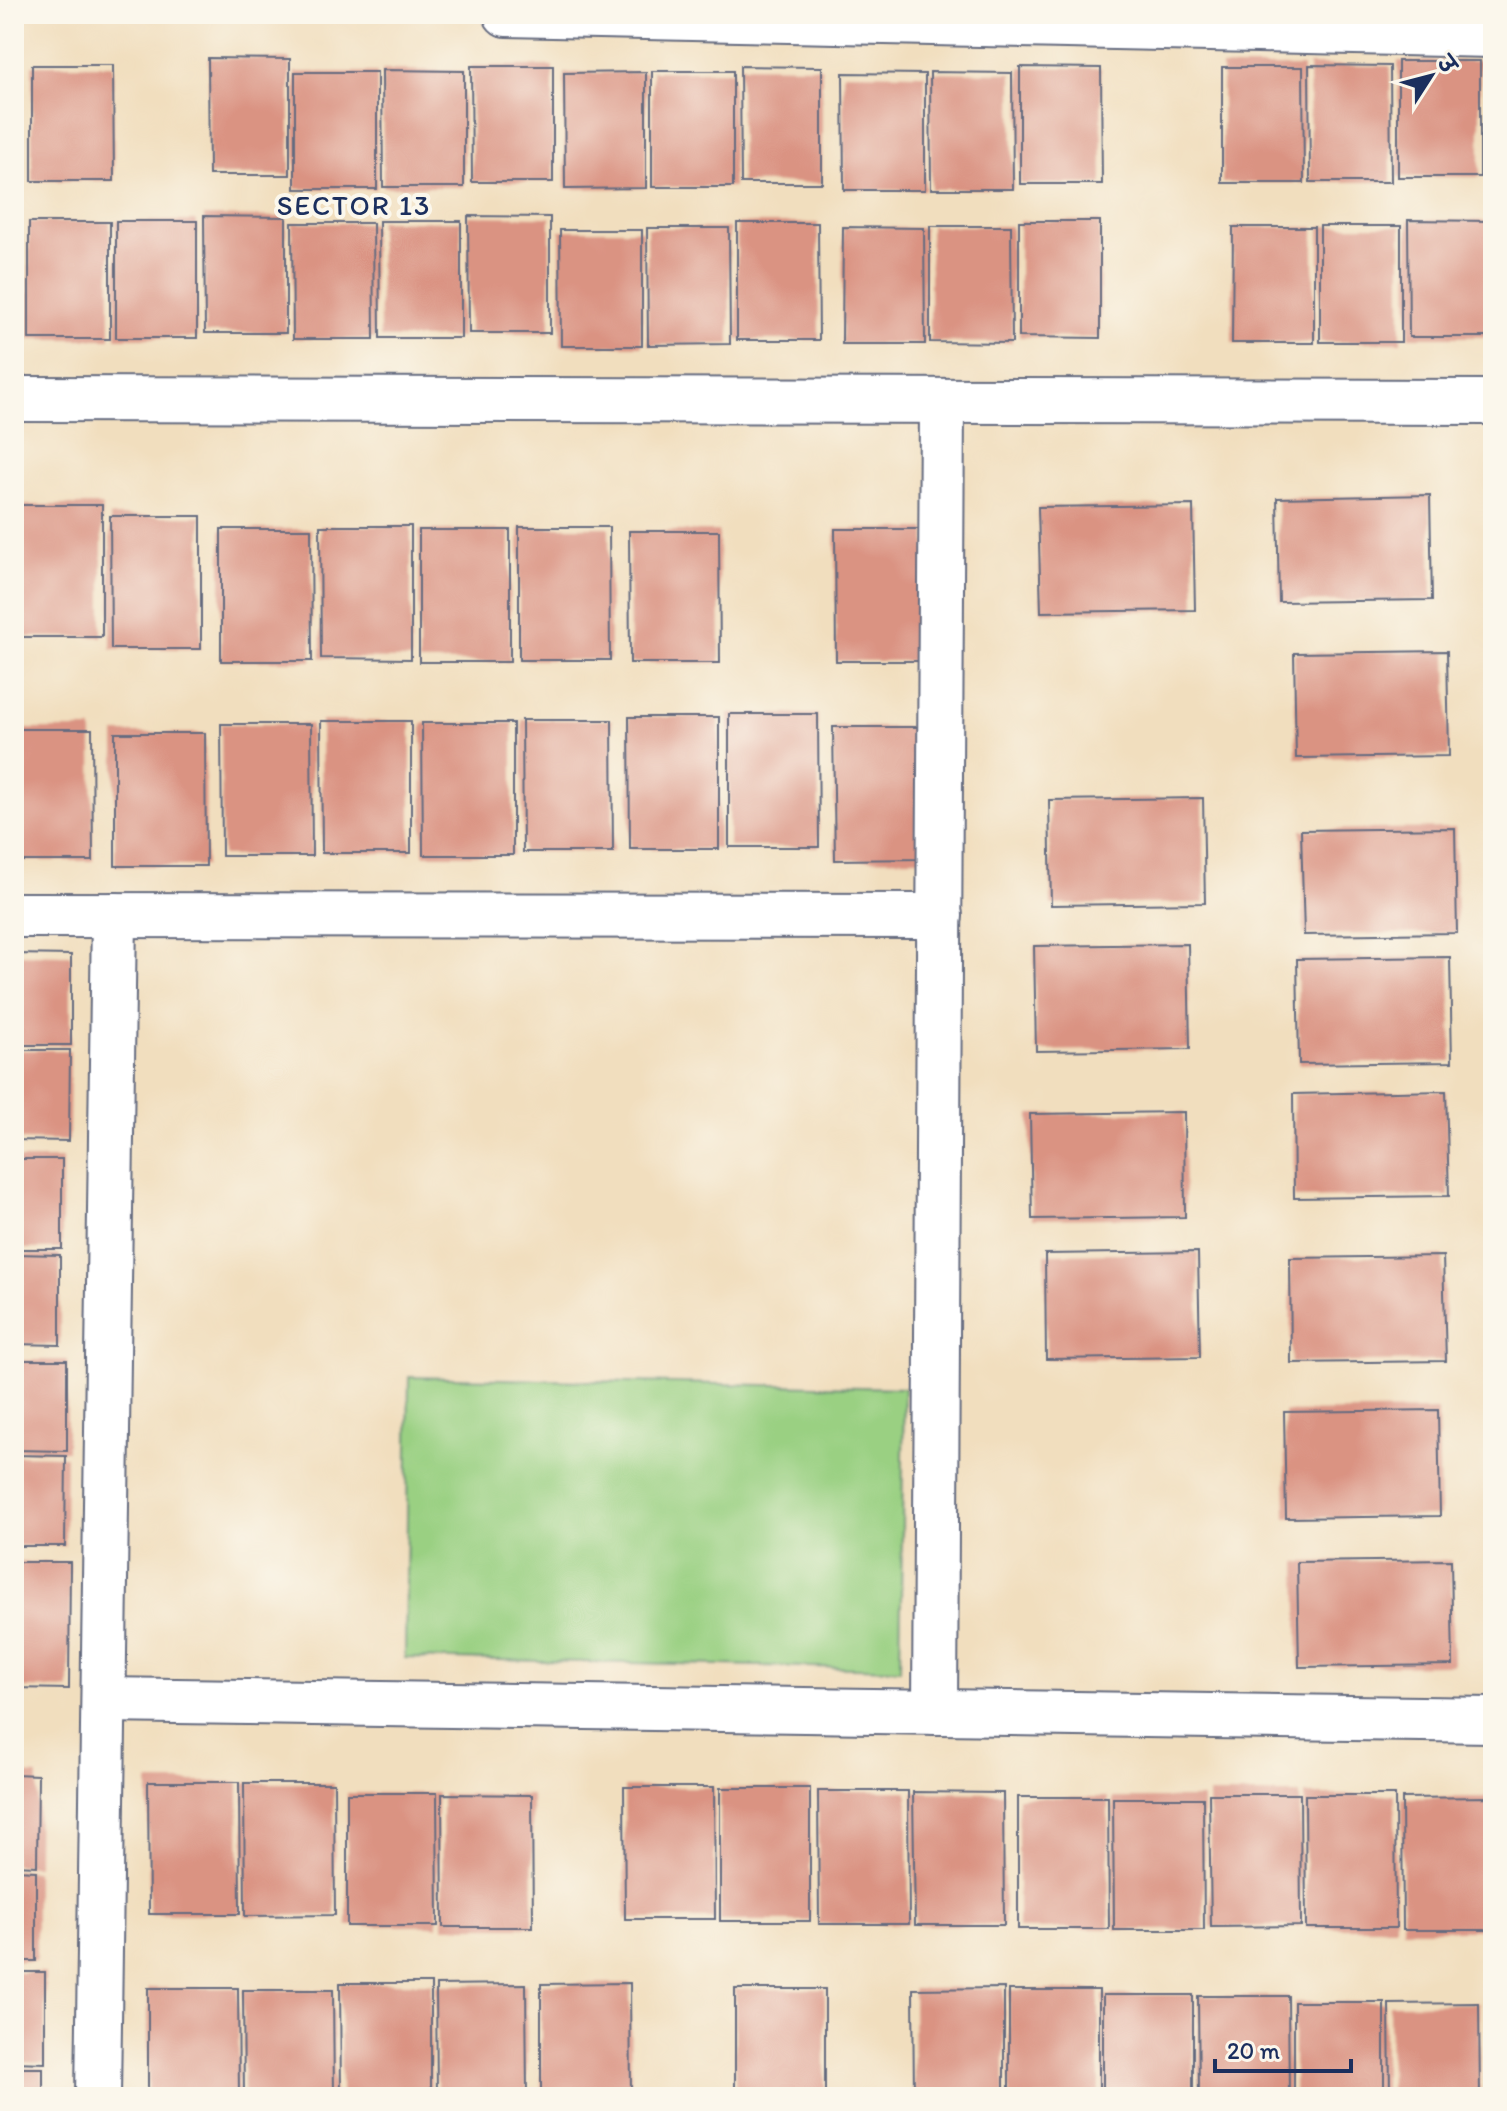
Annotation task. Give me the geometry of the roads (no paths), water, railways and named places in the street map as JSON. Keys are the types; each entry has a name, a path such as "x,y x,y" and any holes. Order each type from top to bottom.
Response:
{"street":[{"path":"506,14 1037,20 1493,35"},
{"path":"14,399 1493,402"},
{"path":"935,1712 942,401"},
{"path":"14,915 940,916"},
{"path":"98,2097 114,915"},
{"path":"104,1700 1493,1720"}],"district":[{"name":"SECTOR 13","path":"354,205"}]}
